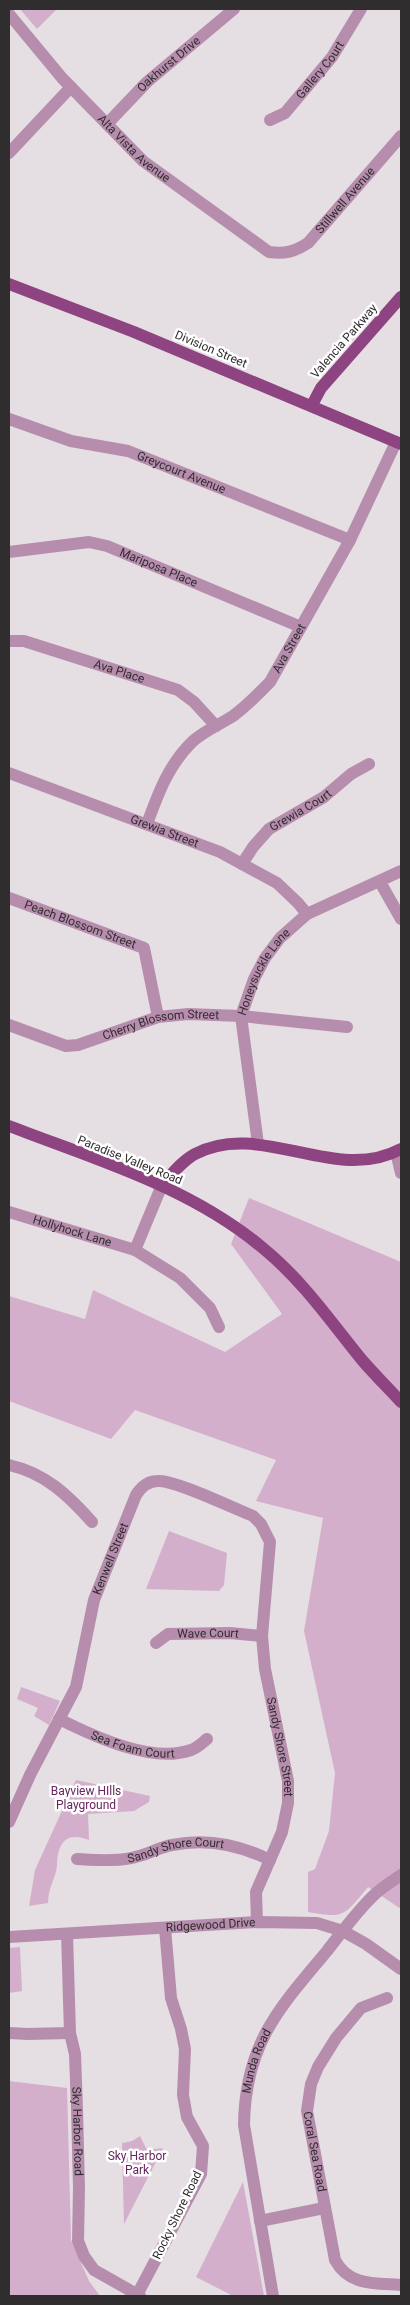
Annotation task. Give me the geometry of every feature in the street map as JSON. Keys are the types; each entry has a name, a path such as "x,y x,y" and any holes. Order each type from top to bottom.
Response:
{"main road":[{"name":"Division Street","path":"9,284 131,330 312,406 329,416 399,443"},
{"name":"Valencia Parkway","path":"312,406 321,388 401,297"},
{"name":"Paradise Valley Road","path":"9,1126 162,1185 233,1225 264,1249 323,1309 363,1361 401,1402"},
{"path":"162,1185 194,1154 225,1144 258,1144 324,1158 344,1160 369,1158 398,1151"}],"street":[{"name":"Oakhurst Drive","path":"107,124 147,82 234,9"},
{"name":"Gallery Court","path":"270,120 285,113 332,57 361,9"},
{"name":"Alta Vista Avenue","path":"9,14 70,87 149,166 260,248 269,252 283,254"},
{"path":"9,153 70,87"},
{"name":"Stillwell Avenue","path":"283,254 297,250 308,243 401,138"},
{"name":"Greycourt Avenue","path":"9,419 71,441 128,451 350,540"},
{"name":"Ava Street","path":"146,824 174,762 192,742 252,701 270,682 350,540 399,443"},
{"name":"Mariposa Place","path":"9,552 89,542 107,546 301,627"},
{"name":"Ava Place","path":"9,641 24,641 178,690 194,702 216,726"},
{"name":"Grewia Court","path":"242,864 253,847 269,829 324,797 351,774 369,764"},
{"name":"Grewia Street","path":"9,773 220,852 277,883 307,914"},
{"name":"Honeysuckle Lane","path":"258,1144 241,1016 254,978 265,958 280,938 307,914 401,871"},
{"path":"380,882 401,919"},
{"name":"Peach Blossom Street","path":"9,898 144,948 158,1017"},
{"name":"Cherry Blossom Street","path":"9,1025 66,1046 78,1045 158,1017 188,1014 241,1016 347,1027"},
{"path":"398,1151 401,1173"},
{"path":"136,1250 162,1185"},
{"name":"Hollyhock Lane","path":"9,1212 63,1230 136,1250 180,1278 210,1308 219,1327"},
{"path":"9,1465 31,1472 52,1483 70,1497 92,1522"},
{"name":"Kenwell Street","path":"9,1822 58,1719 76,1687 94,1600 138,1491 146,1484 158,1481 170,1482 253,1516 267,1534 270,1542 264,1596"},
{"name":"Sandy Shore Street","path":"257,1922 256,1892 282,1832 288,1803 288,1780 265,1669 262,1636 264,1596"},
{"name":"Wave Court","path":"156,1643 168,1634 230,1633 262,1636"},
{"name":"Sea Foam Court","path":"58,1719 92,1736 146,1751 181,1752 192,1750 207,1739"},
{"name":"Sandy Shore Court","path":"77,1859 93,1860 137,1857 172,1845 203,1842 234,1846 252,1851 270,1860"},
{"name":"Munda Road","path":"273,2296 244,2125 244,2100 251,2066 271,2020 372,1896 401,1875"},
{"name":"Ridgewood Drive","path":"9,1937 257,1922 317,1923 343,1931 366,1944 401,1969"},
{"name":"Rocky Shore Road","path":"139,2296 201,2174 203,2146 188,2117 183,2095 185,2049 171,1998 165,1928"},
{"name":"Sky Harbor Road","path":"67,1934 70,2033 75,2054 79,2188 78,2241 84,2256 94,2270 139,2296"},
{"name":"Coral Sea Road","path":"388,1998 361,2008 336,2038 318,2067 311,2084 307,2111 334,2260 344,2273 359,2282 401,2285"},
{"path":"9,2033 70,2033"},
{"path":"260,2220 324,2208"}],"green space":[{"path":"20,9 57,9 37,29"},
{"path":"249,1198 401,1262 401,1909 368,1887 354,1904 343,1913 330,1915 308,1912 308,1872 315,1869 329,1831 335,1773 304,1631 323,1518 256,1501 276,1460 135,1410 111,1439 9,1401 9,1296 85,1319 93,1290 225,1352 282,1314 231,1244"},
{"path":"169,1531 227,1553 224,1585 219,1591 146,1589"},
{"path":"21,1687 60,1701 49,1725 34,1716 38,1708 17,1699"},
{"name":"Bayview HIlls Playground","path":"76,1780 150,1796 149,1802 134,1811 88,1814 89,1840 74,1837 65,1841 59,1850 57,1868 49,1892 48,1903 29,1906 35,1870"},
{"path":"20,1947 22,1991 9,1993 9,1948"},
{"path":"9,2081 67,2088 71,2240 89,2281 100,2296 9,2296"},
{"name":"Sky Harbor Park","path":"140,2136 147,2150 163,2148 124,2224 122,2143 132,2141"},
{"path":"243,2182 264,2296 233,2296 196,2277"}]}
